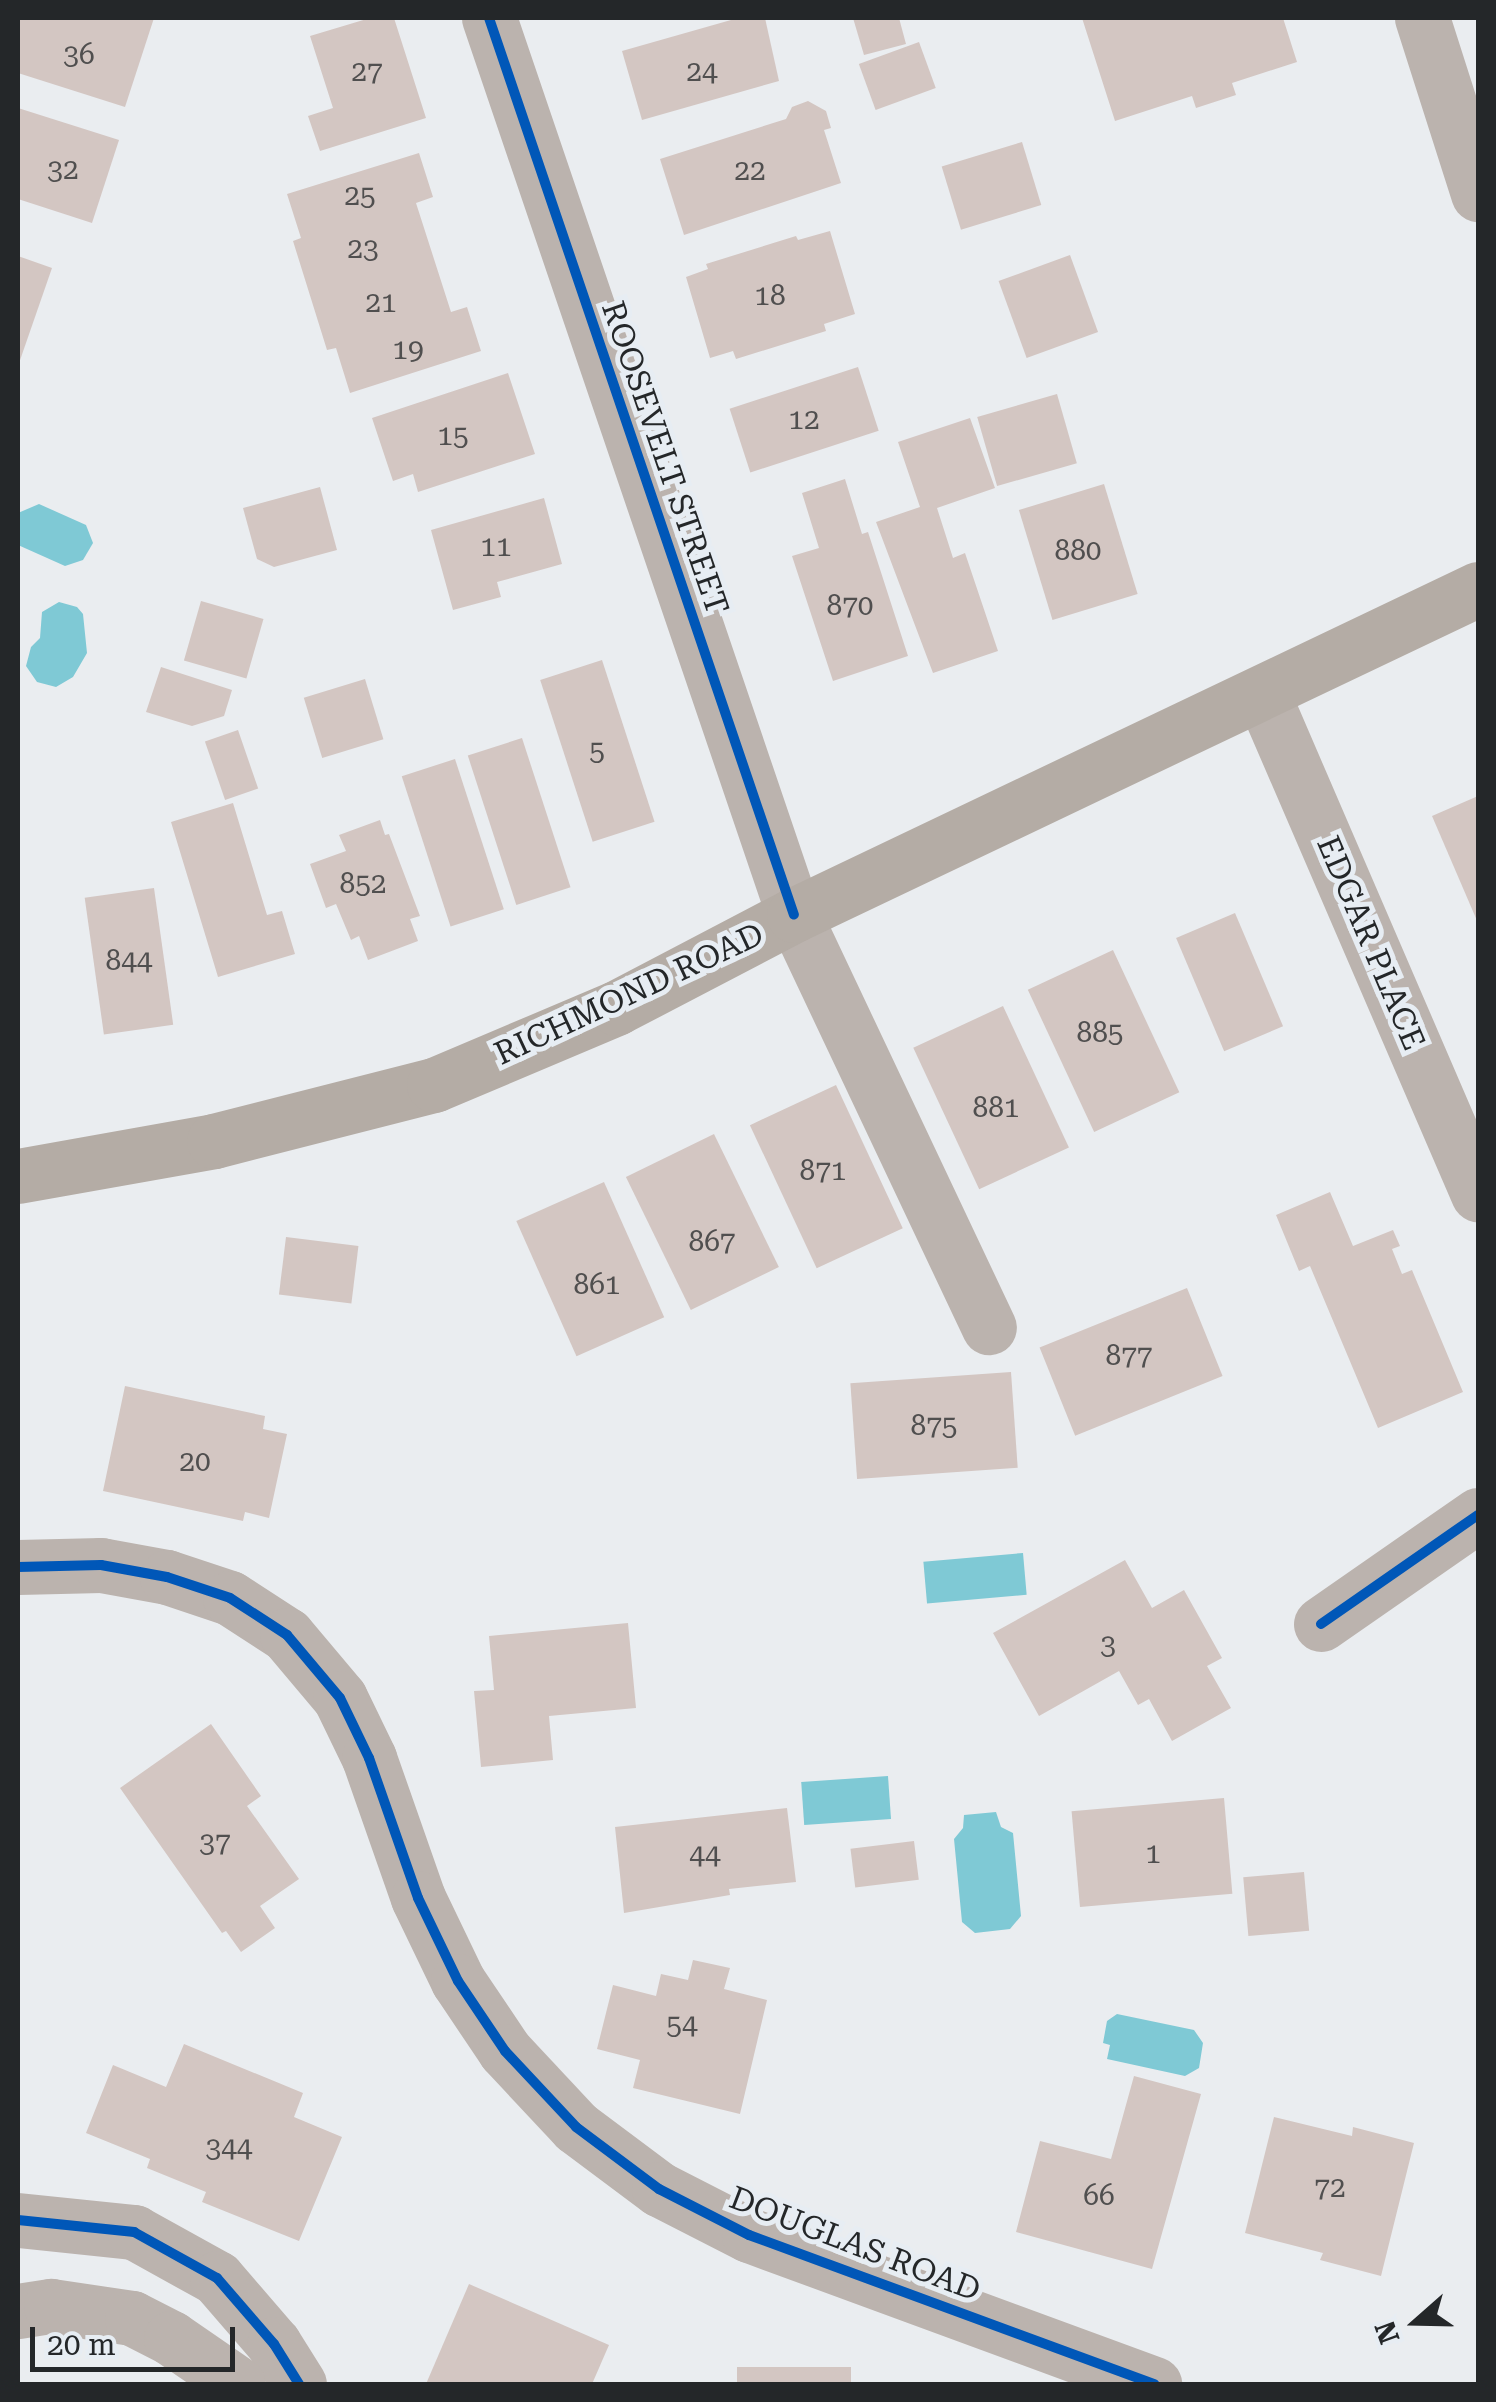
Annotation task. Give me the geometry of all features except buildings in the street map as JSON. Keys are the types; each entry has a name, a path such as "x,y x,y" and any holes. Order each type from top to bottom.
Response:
{"main road":[{"name":"RICHMOND ROAD","path":"18,1176 214,1141 434,1085 616,1008 794,915 1478,589"}],"street":[{"name":"ROOSEVELT STREET","path":"489,18 794,915 990,1327"},
{"path":"1422,18 1478,194"},
{"name":"EDGAR PLACE","path":"1262,693 1478,1194"},
{"path":"1321,1624 1478,1515"},
{"name":"DOUGLAS ROAD","path":"18,1567 101,1565 167,1577 230,1598 287,1635 340,1698 370,1758 418,1898 458,1981 505,2051 576,2127 659,2188 748,2235 1154,2384"},
{"path":"18,2220 134,2232 217,2278 274,2344 299,2384"},
{"path":"18,2311 51,2306 132,2318 171,2338 238,2384"}],"water":[{"path":"39,504 86,525 93,543 83,560 65,566 18,545 18,513"},
{"path":"59,602 77,607 83,614 87,653 73,677 56,687 37,682 26,666 31,647 40,638 42,612"},
{"path":"1023,1553 1027,1595 927,1604 923,1562"},
{"path":"888,1776 891,1819 804,1825 801,1782"},
{"path":"996,1812 1001,1827 1013,1833 1021,1916 1010,1929 975,1933 962,1922 954,1839 963,1828 964,1815"},
{"path":"1117,2014 1194,2030 1203,2043 1199,2068 1185,2076 1107,2059 1110,2045 1103,2043 1107,2021"}],"cycle path":[{"path":"489,18 794,915"},
{"path":"1321,1624 1478,1515"},
{"path":"18,1567 101,1565 167,1577 230,1598 287,1635 340,1698 369,1758 418,1898 458,1981 505,2051 576,2127 659,2189 749,2235 1154,2384"},
{"path":"18,2220 134,2232 217,2278 274,2344 299,2384"}]}
